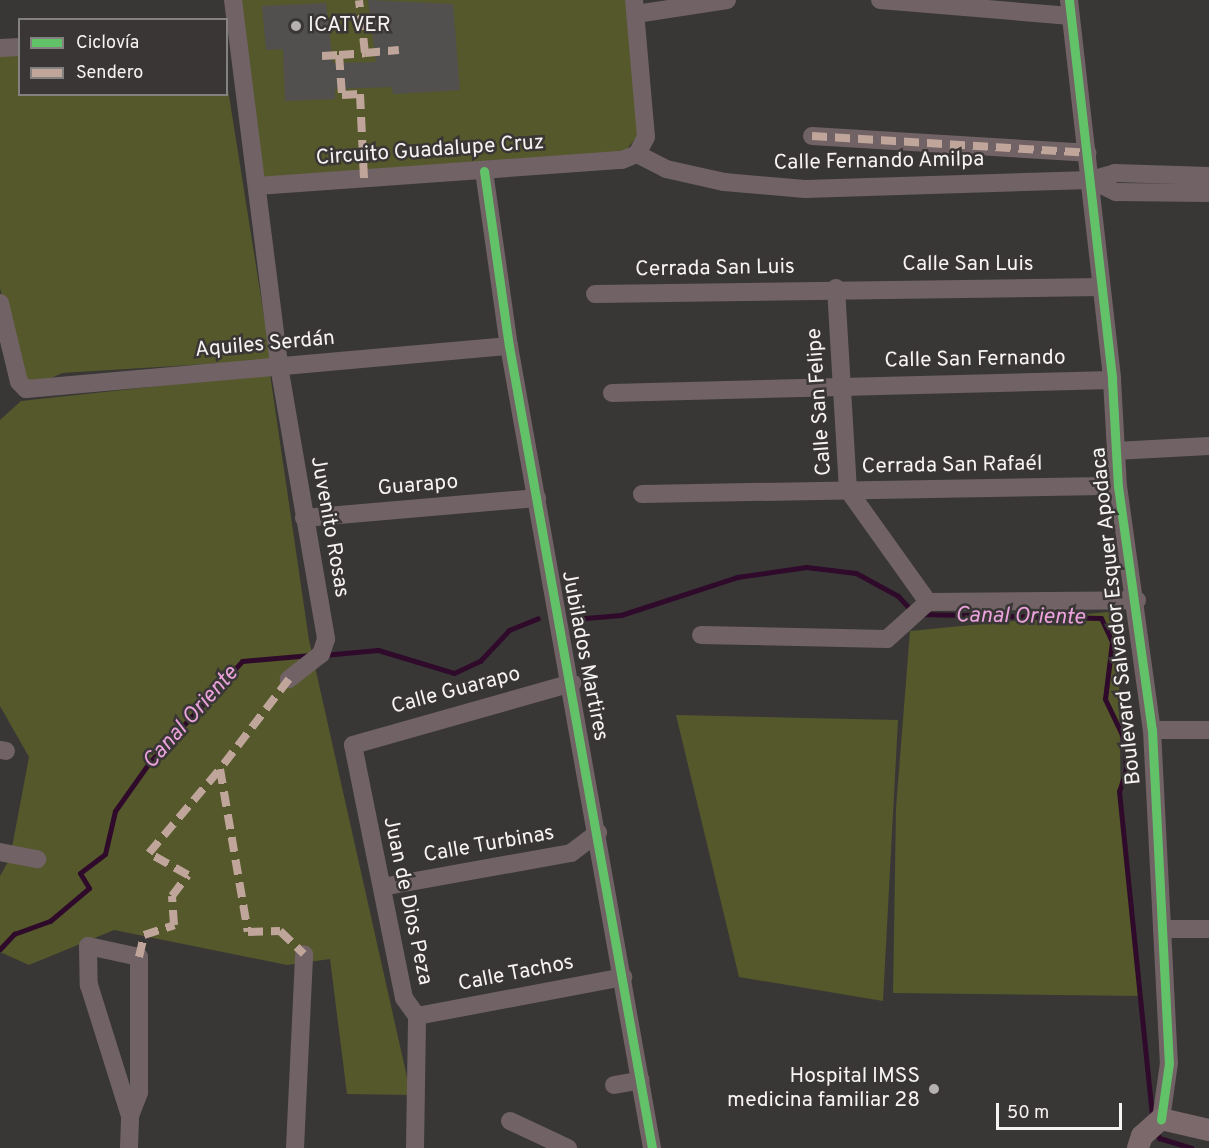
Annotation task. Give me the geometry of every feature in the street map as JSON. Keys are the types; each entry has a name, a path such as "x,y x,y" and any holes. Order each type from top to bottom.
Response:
{"main road":[{"path":"1138,1148 1142,1136 1161,1119 1209,1130"}],"street":[{"path":"233,0 232,33 256,186"},
{"path":"637,154 646,137 635,7 727,0"},
{"path":"880,0 1070,8"},
{"name":"Boulevard Salvador Esquer Apodaca","path":"1070,8 1112,380 1118,486 1137,600 1152,730 1169,1062 1161,1119"},
{"path":"0,48 18,47"},
{"path":"812,136 1087,153"},
{"name":"Circuito Guadalupe Cruz","path":"256,186 484,171 637,154"},
{"name":"Calle Fernando Amilpa","path":"637,154 666,169 724,182 806,189 1090,180"},
{"name":"Jubilados Martires","path":"484,171 509,346 572,683 652,1148"},
{"path":"1090,180 1115,173 1209,176"},
{"path":"1090,180 1116,192 1209,193"},
{"name":"Juvenito Rosas","path":"256,186 279,366 326,639 321,654 289,679"},
{"name":"Calle San Luis","path":"836,288 1101,287"},
{"name":"Cerrada San Luis","path":"595,294 836,288"},
{"name":"Calle San Felipe","path":"836,288 839,386 848,490 928,602"},
{"name":"Aquiles Serdán","path":"0,303 19,382 26,389 509,346"},
{"name":"Calle San Fernando","path":"612,393 1112,380"},
{"path":"1115,451 1209,446"},
{"name":"Cerrada San Rafaél","path":"642,494 1118,486"},
{"name":"Guarapo","path":"304,518 537,498"},
{"path":"701,635 887,639 928,602 1137,600"},
{"name":"Calle Guarapo","path":"353,745 572,683"},
{"path":"1152,730 1209,730"},
{"name":"Juan de Dios Peza","path":"353,745 404,998 417,1016 418,1100 415,1148"},
{"name":"Calle Turbinas","path":"382,887 571,853 598,833"},
{"path":"0,852 37,859"},
{"path":"1162,929 1209,929"},
{"path":"129,1148 130,1116 139,1092 139,957 88,946 89,985 130,1116"},
{"path":"295,1148 304,954"},
{"name":"Calle Tachos","path":"417,1016 623,977"},
{"path":"614,1085 641,1080"},
{"path":"510,1121 545,1145 568,1148"}],"green space":[{"path":"232,0 628,0 640,133 623,154 261,180"},
{"path":"18,53 18,96 228,96 228,89 271,360 62,373 24,391 0,288 0,54"},
{"path":"270,374 309,640 411,1095 347,1094 330,959 287,965 114,930 29,965 0,952 0,876 10,858 29,757 0,706 0,420 21,401"},
{"path":"1118,611 1121,811 1141,996 893,993 896,808 910,631"},
{"path":"676,715 898,720 883,1001 739,977"}],"building":[{"path":"368,0 453,4 460,90 393,94 392,87 335,89 335,99 285,101 283,49 266,50 262,6 326,3 333,63 376,62"}],"waterway":[{"name":"Canal Oriente","path":"574,619 621,615 737,577 806,567 856,573 898,596 912,611"},
{"name":"Canal Oriente","path":"920,614 1101,618 1112,642 1105,699 1125,741 1126,770 1119,791 1152,1118"},
{"name":"Canal Oriente","path":"323,655 378,650 454,673 480,661 509,630 538,618"},
{"name":"Canal Oriente","path":"0,949 14,934 50,921 89,888 80,873 105,854 115,811 149,763 242,661 311,655"},
{"name":"Canal Oriente","path":"1156,1130 1159,1138 1191,1148"}],"marked path":[{"path":"339,55 365,53 359,0"},
{"path":"365,53 399,50"},
{"path":"322,56 339,55 342,95 360,94 364,179"},
{"path":"812,136 1087,153"},
{"path":"289,679 220,769 248,932 280,931 304,954"},
{"path":"139,957 144,935 174,925 172,896 188,875 149,853 220,769"}],"cycle path":[{"path":"1069,0 1112,380 1118,486 1152,730 1169,1063 1161,1119"},
{"path":"484,171 509,346 652,1148"}],"place":[{"name":"ICATVER","path":"296,26"},
{"name":"Hospital IMSS medicina familiar 28","path":"934,1089"}]}
